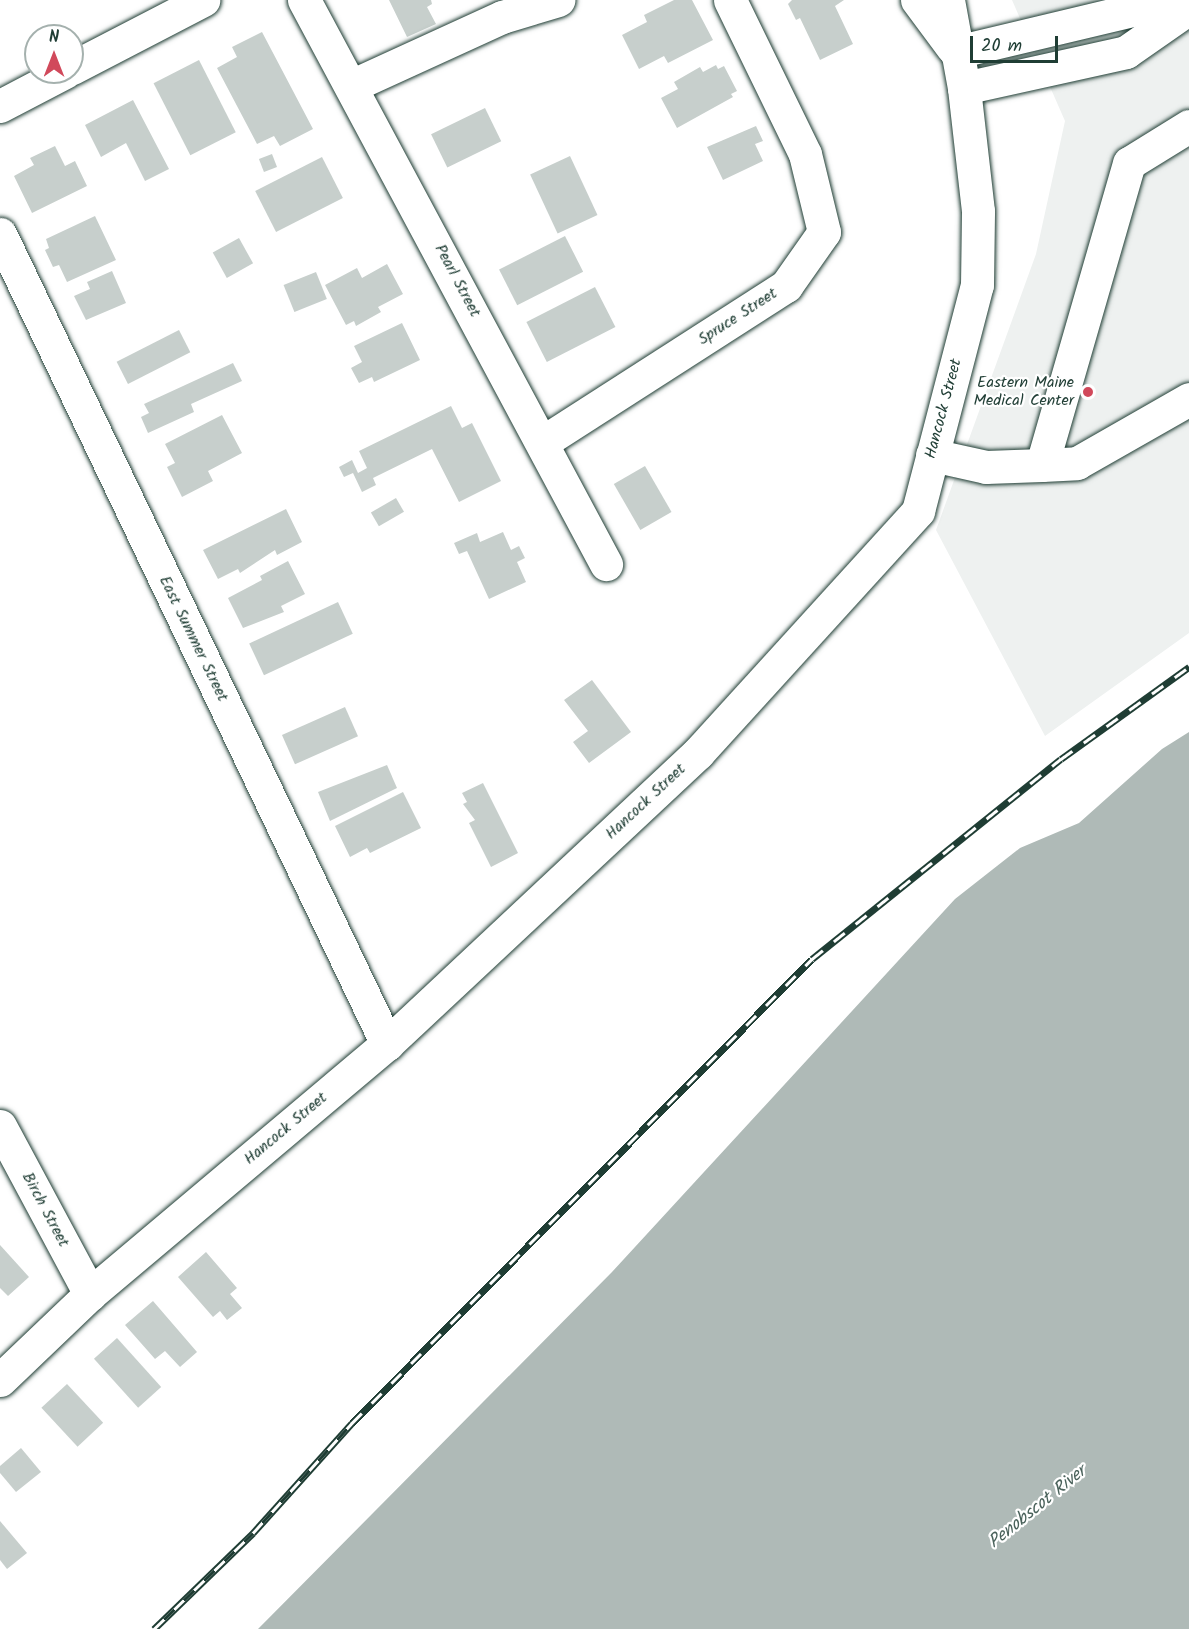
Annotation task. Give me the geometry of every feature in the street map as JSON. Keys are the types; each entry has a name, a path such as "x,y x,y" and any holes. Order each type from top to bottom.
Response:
{"street":[{"path":"84,62 203,0"},
{"name":"Pearl Street","path":"304,0 543,442 606,564"},
{"path":"351,86 502,17 558,0"},
{"name":"Spruce Street","path":"543,442 786,286 824,232 805,154 730,0"},
{"name":"Hancock Street","path":"917,0 956,52"},
{"name":"Hancock Street","path":"0,1380 90,1294 387,1044 698,753 918,511 976,285 978,211 964,88 948,0"},
{"path":"956,52 1175,0"},
{"path":"964,88 1126,52 1189,8"},
{"path":"0,106 42,84"},
{"path":"1042,465 1129,163 1189,126"},
{"name":"East Summer Street","path":"0,234 387,1044"},
{"path":"932,455 986,467 1077,463 1189,399"},
{"name":"Birch Street","path":"0,1126 90,1294"}],"shaded area":[{"name":"Eastern Maine Medical Center","path":"1012,0 1189,0 1189,633 1045,736 936,530 1036,254 1065,121"}],"water":[{"name":"Penobscot River","path":"1189,732 1189,1629 258,1629 612,1272 955,899 1020,848 1079,823 1162,749"}],"building":[{"path":"389,0 431,0 432,4 427,7 436,24 407,37"},
{"path":"674,0 692,0 713,40 668,63 664,56 639,69 622,35 647,22 644,15"},
{"path":"792,0 844,0 835,6 853,44 820,60 800,18 796,20 788,4"},
{"path":"262,32 313,129 280,146 274,136 257,144 217,68 237,57 232,47"},
{"path":"199,60 236,132 190,155 154,83"},
{"path":"716,65 718,69 724,66 737,91 731,94 733,97 677,128 661,98 678,89 674,82 700,67 703,72"},
{"path":"133,100 169,169 145,181 126,143 101,157 85,125"},
{"path":"485,108 501,141 447,168 431,134"},
{"path":"756,126 763,141 755,144 763,161 723,180 707,147"},
{"path":"55,146 65,166 75,161 87,186 32,213 14,176 34,165 30,158"},
{"path":"272,154 277,167 264,172 259,159"},
{"path":"570,156 597,215 558,234 530,175"},
{"path":"322,157 343,198 276,232 255,191"},
{"path":"95,216 116,260 67,282 59,265 53,267 45,250 49,248 46,239"},
{"path":"565,236 583,272 517,305 499,270"},
{"path":"239,238 253,263 227,278 213,253"},
{"path":"387,264 403,294 378,307 381,312 356,326 354,321 346,325 325,285 357,268 362,278"},
{"path":"112,271 126,303 86,320 74,296 90,289 87,282"},
{"path":"316,272 327,299 294,312 284,285"},
{"path":"595,287 615,327 547,362 526,322"},
{"path":"402,323 420,360 374,382 372,377 359,383 351,368 362,362 354,346"},
{"path":"179,330 190,352 128,384 117,362"},
{"path":"233,363 242,381 191,404 194,412 148,433 141,417 149,413 144,404"},
{"path":"451,406 462,428 472,423 501,481 459,502 432,449 373,478 376,485 362,492 353,473 344,477 339,467 352,460 358,473 367,468 359,451"},
{"path":"222,415 242,453 208,471 213,481 182,497 167,467 175,463 165,444"},
{"path":"645,466 672,512 640,530 614,484"},
{"path":"396,498 404,512 379,526 371,512"},
{"path":"286,509 302,542 277,555 275,550 240,573 238,569 218,579 203,550"},
{"path":"503,532 511,550 519,546 525,558 517,562 526,582 489,599 467,551 459,554 454,543 477,533 480,542"},
{"path":"288,561 305,594 281,606 284,612 243,628 228,598 262,580 260,576"},
{"path":"338,602 353,634 264,675 249,643"},
{"path":"592,680 631,732 589,763 573,742 588,731 564,700"},
{"path":"345,707 358,736 295,764 282,735"},
{"path":"387,765 397,788 330,821 318,792"},
{"path":"483,783 518,853 491,867 469,823 475,820 463,804 467,802 462,793"},
{"path":"403,792 421,828 370,853 367,848 350,857 335,826"},
{"path":"0,1245 29,1277 8,1296 0,1288"},
{"path":"206,1252 237,1288 230,1294 242,1308 227,1320 220,1311 213,1317 178,1277"},
{"path":"153,1301 197,1352 180,1367 165,1351 155,1359 125,1325"},
{"path":"117,1338 161,1387 138,1408 94,1359"},
{"path":"67,1384 103,1423 78,1447 41,1408"},
{"path":"21,1448 41,1472 16,1492 0,1473 0,1466"},
{"path":"0,1521 27,1553 7,1569 0,1560"}],"railway":[{"path":"154,1629 253,1533 352,1423 812,959 1061,759 1189,667"}],"place":[{"name":"Eastern Maine Medical Center","path":"1088,392"}]}
